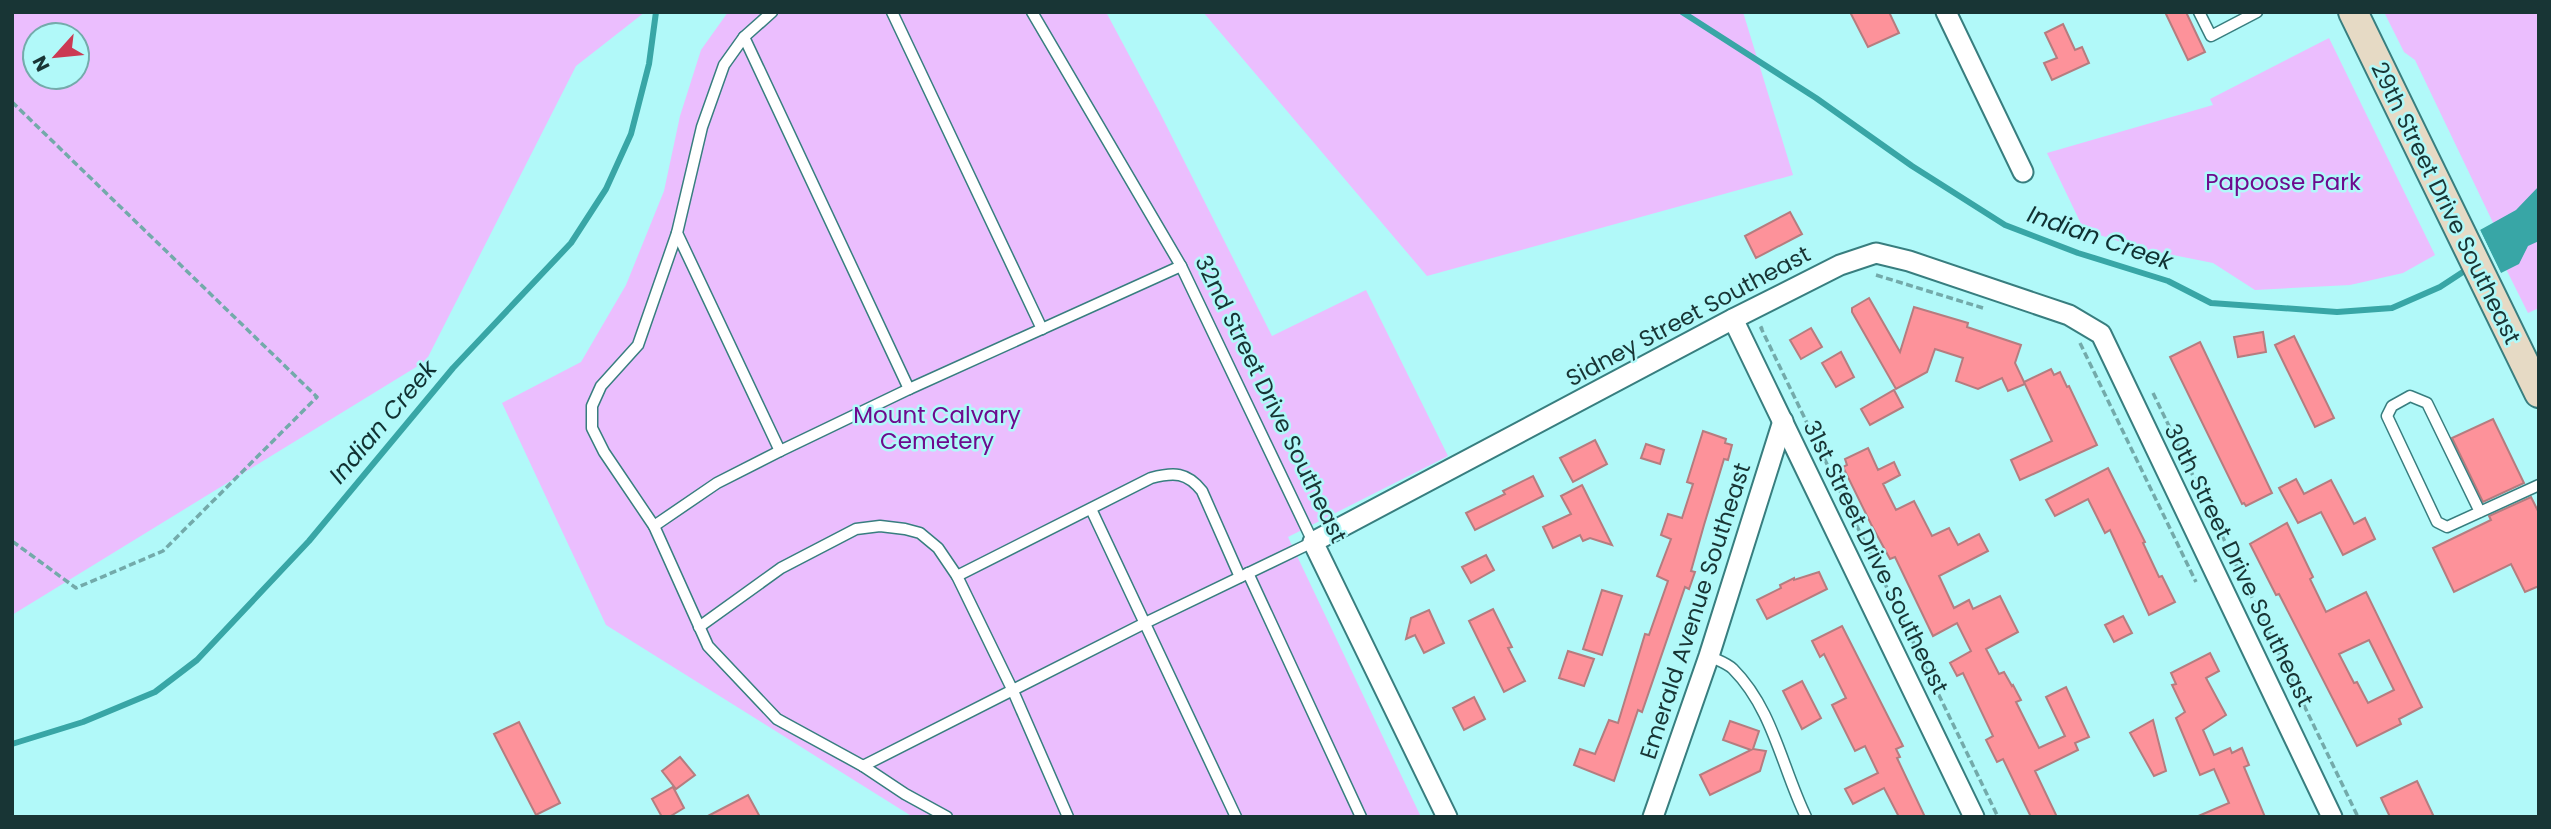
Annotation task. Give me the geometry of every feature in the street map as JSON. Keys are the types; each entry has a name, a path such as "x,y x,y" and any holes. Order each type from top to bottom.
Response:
{"main road":[{"name":"29th Street Drive Southeast","path":"2353,12 2539,393"}],"street":[{"path":"1945,12 2023,172"},
{"name":"Sidney Street Southeast","path":"1313,542 1733,319 1840,265 1875,253 1909,261 2069,315 2101,334"},
{"name":"31st Street Drive Southeast","path":"1733,319 1974,817"},
{"name":"30th Street Drive Southeast","path":"2101,334 2332,817"},
{"name":"Emerald Avenue Southeast","path":"1653,817 1709,656 1783,421"},
{"name":"32nd Street Drive Southeast","path":"1313,542 1447,817"}],"lane":[{"path":"772,12 744,37 724,65 702,127 677,233 638,345 601,386 592,406 592,428 604,452 654,526 708,646 777,719 863,766 905,794 947,817"},
{"path":"892,12 1042,329"},
{"name":"32nd Street Drive Southeast","path":"1032,12 1181,266 1313,542"},
{"path":"2199,12 2211,36 2257,12"},
{"path":"744,37 909,389"},
{"path":"677,233 780,451"},
{"path":"654,526 717,483 780,451 909,389 1181,266"},
{"path":"2480,512 2427,403 2410,396 2392,406 2387,416 2437,522 2448,527 2539,485"},
{"path":"957,576 1151,478 1170,473 1185,475 1202,491 1362,817"},
{"path":"1091,509 1236,817"},
{"path":"699,626 781,568 856,529 880,526 920,533 938,548 957,576 1013,691 1068,817"},
{"path":"863,766 1143,624 1313,542"},
{"path":"1709,656 1732,667 1751,691 1769,721 1806,817"}],"path":[{"path":"12,102 317,397 163,551 76,588 12,541"},
{"path":"1868,272 1986,309"},
{"path":"1773,322 1761,328 1998,817"},
{"path":"2078,338 2197,583"},
{"path":"2153,393 2358,817"}],"green space":[{"path":"12,12 645,12 576,66 426,361 12,615"},
{"name":"Mount Calvary Cemetery","path":"728,12 1106,12 1272,336 1366,290 1448,456 1288,537 1421,817 913,817 606,625 502,403 581,362 626,285 664,191 680,116 701,50"},
{"path":"1203,12 1743,12 1793,175 1427,276"},
{"path":"2384,12 2539,12 2539,308 2528,313 2503,263 2510,258 2415,60 2404,52"},
{"name":"Papoose Park","path":"2329,38 2435,255 2403,273 2350,285 2255,290 2213,263 2143,249 2084,230 2047,153 2213,105 2210,99"}],"water":[{"path":"2539,186 2539,241 2528,246 2519,264 2501,273 2480,230 2516,210"}],"pier":[{"path":"2479,227 2502,276 2498,275 2477,232"}],"building":[{"path":"1850,12 1889,12 1899,33 1868,47"},
{"path":"2165,12 2186,12 2205,52 2188,60"},
{"path":"2063,24 2075,50 2082,47 2089,63 2052,80 2044,63 2057,58 2045,33"},
{"path":"1790,212 1802,234 1756,258 1745,236"},
{"path":"1869,298 1900,352 1914,307 1968,323 1967,327 2021,345 2015,363 2025,384 2008,391 2002,378 1978,389 1956,381 1963,358 1935,349 1927,372 1896,389 1852,312 1852,308"},
{"path":"1811,328 1822,347 1801,359 1790,340"},
{"path":"2263,332 2266,352 2238,357 2234,337"},
{"path":"2294,336 2334,418 2315,427 2275,345"},
{"path":"2200,342 2272,493 2246,506 2242,504 2170,357"},
{"path":"1841,352 1854,377 1836,387 1822,363"},
{"path":"2051,369 2054,375 2060,372 2067,387 2069,386 2097,445 2020,480 2011,460 2052,441 2024,382"},
{"path":"1894,390 1903,407 1870,425 1861,409"},
{"path":"2493,419 2524,483 2483,502 2452,438"},
{"path":"1703,431 1726,439 1725,443 1732,445 1728,460 1724,459 1704,525 1691,571 1695,572 1689,589 1685,587 1642,712 1638,710 1614,781 1574,765 1580,749 1595,754 1609,720 1618,723 1645,634 1649,635 1668,581 1657,576 1671,539 1661,535 1668,514 1682,518 1693,484 1687,482"},
{"path":"1595,440 1607,464 1573,482 1560,458"},
{"path":"1646,444 1664,450 1660,464 1641,458"},
{"path":"1868,448 1878,470 1894,462 1900,475 1883,484 1896,510 1914,501 1932,536 1949,528 1958,545 1979,534 1988,551 1939,576 1954,608 1969,600 1973,609 2000,596 2018,632 1986,649 1999,674 2004,672 2013,685 2021,700 2016,702 2039,748 2065,736 2046,697 2066,687 2089,737 2075,743 2078,750 2035,771 2057,817 2031,817 2003,759 1997,762 1986,740 1993,736 1963,673 1957,676 1950,663 1971,651 1957,623 1933,636 1895,557 1890,559 1871,524 1843,467 1847,465 1845,459"},
{"path":"2108,468 2145,542 2143,543 2159,577 2162,576 2175,602 2149,615 2110,530 2105,533 2088,499 2055,516 2046,500"},
{"path":"1533,476 1543,496 1475,530 1466,513 1505,494 1503,491"},
{"path":"2296,479 2304,494 2331,480 2354,524 2365,518 2375,539 2343,555 2321,512 2298,523 2279,488"},
{"path":"1582,485 1612,545 1590,538 1583,541 1580,535 1553,548 1543,527 1571,514 1561,496"},
{"path":"2531,497 2539,513 2539,586 2525,592 2511,564 2454,592 2433,548 2491,520 2489,516"},
{"path":"2287,523 2313,577 2310,579 2326,612 2366,592 2422,707 2399,719 2401,724 2357,746 2279,594 2276,595 2250,544","holes":["2369,640 2394,690 2368,703 2339,654"]},
{"path":"1486,555 1494,570 1471,583 1462,567"},
{"path":"1819,572 1827,589 1767,619 1757,600 1794,578"},
{"path":"1602,590 1622,596 1602,655 1583,649"},
{"path":"1493,609 1512,647 1508,648 1525,681 1504,692 1469,621"},
{"path":"1429,610 1444,643 1424,653 1415,635 1406,639 1411,618"},
{"path":"2123,616 2132,633 2114,642 2105,625"},
{"path":"1842,626 1903,746 1896,749 1900,757 1897,758 1925,817 1899,817 1884,788 1853,804 1845,789 1878,773 1865,746 1855,751 1832,705 1846,698 1824,654 1820,657 1812,641"},
{"path":"1568,651 1594,659 1584,686 1559,678"},
{"path":"2210,653 2219,671 2206,678 2226,715 2203,730 2214,755 2230,748 2232,753 2242,748 2249,765 2244,767 2265,817 2196,817 2229,803 2214,769 2200,775 2176,718 2185,712 2172,685 2176,684 2171,673"},
{"path":"1802,681 1821,718 1802,729 1783,691"},
{"path":"1474,697 1485,719 1464,730 1453,708"},
{"path":"2153,720 2166,771 2154,776 2130,733"},
{"path":"1730,721 1759,731 1753,749 1766,751 1760,771 1710,795 1700,775 1751,750 1723,740"},
{"path":"519,722 560,803 536,815 494,734"},
{"path":"680,757 695,775 676,789 662,771"},
{"path":"2417,781 2434,817 2390,817 2381,798"},
{"path":"673,787 684,808 669,817 662,817 652,799"},
{"path":"748,795 760,817 706,817"}],"waterway":[{"name":"Indian Creek","path":"12,744 83,722 155,692 197,660 309,541 453,368 571,243 606,189 631,134 649,64 656,12"},
{"name":"Indian Creek","path":"1682,12 2005,225 2078,253 2168,281 2211,303 2337,312 2392,308 2440,287 2469,268"}]}
